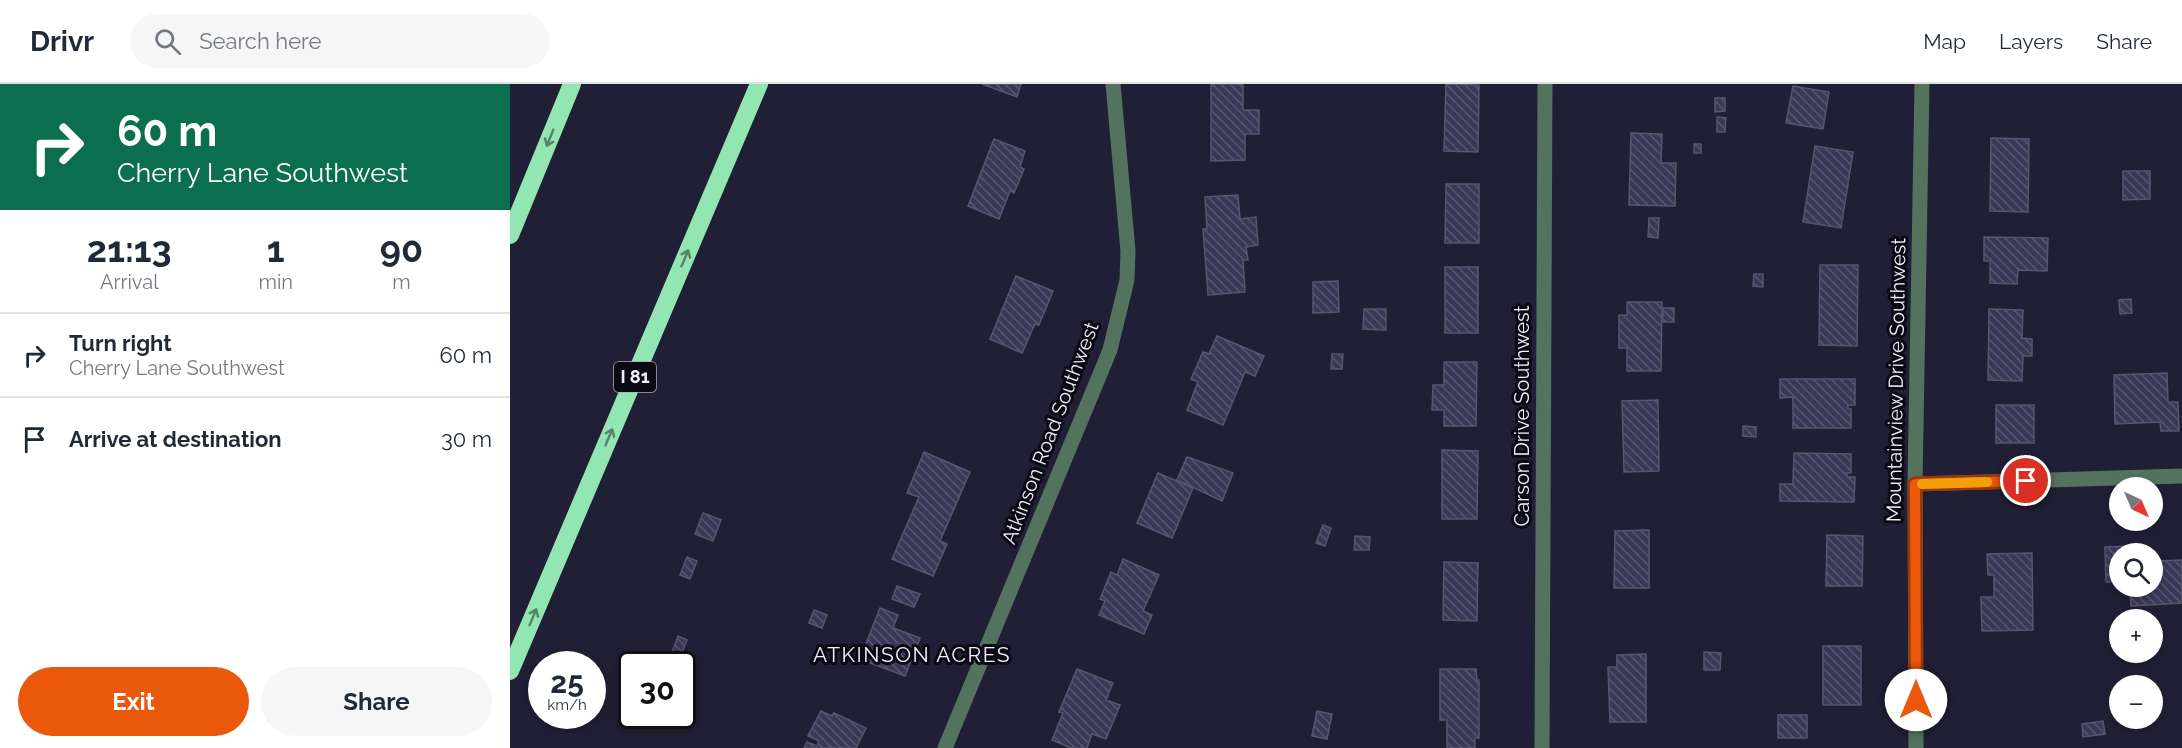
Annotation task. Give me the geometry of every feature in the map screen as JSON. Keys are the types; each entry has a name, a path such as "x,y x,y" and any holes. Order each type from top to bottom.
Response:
{"highway":[{"path":"510,235 572,84"},
{"name":"I 81","path":"510,671 759,84"}],"street":[{"name":"Atkinson Road Southwest","path":"945,748 1113,338 1127,280 1128,251 1113,84"},
{"name":"Carson Drive Southwest","path":"1542,748 1545,84"},
{"name":"Mountainview Drive Southwest","path":"1916,748 1915,484 1922,84"},
{"path":"1915,484 2182,476"}],"building":[{"path":"982,84 1021,84 1017,97"},
{"path":"1211,84 1243,84 1243,110 1259,110 1259,134 1245,134 1245,160 1211,161"},
{"path":"1446,84 1479,85 1478,152 1444,151"},
{"path":"1793,86 1829,92 1823,129 1786,123"},
{"path":"1715,98 1725,98 1725,111 1715,112"},
{"path":"1717,117 1726,118 1725,132 1717,132"},
{"path":"1631,133 1662,134 1661,163 1676,163 1675,206 1629,205"},
{"path":"1991,138 2029,139 2028,212 1990,211"},
{"path":"994,139 1025,151 1020,167 1024,169 1014,193 1010,191 999,219 968,206"},
{"path":"1694,144 1701,144 1701,153 1694,153"},
{"path":"1815,146 1853,152 1841,228 1803,222"},
{"path":"2123,171 2150,171 2150,199 2123,200"},
{"path":"1446,184 1479,184 1479,243 1445,243"},
{"path":"1238,195 1240,219 1256,217 1258,245 1246,247 1248,260 1243,260 1245,292 1208,295 1203,229 1207,229 1205,197"},
{"path":"1649,218 1659,218 1658,238 1648,237"},
{"path":"1984,237 2048,238 2047,271 2018,270 2017,284 1990,283 1990,261 1984,261"},
{"path":"1820,265 1858,265 1857,346 1819,345"},
{"path":"1445,267 1478,267 1478,333 1445,333"},
{"path":"1754,274 1763,274 1763,287 1753,286"},
{"path":"1016,276 1053,291 1039,325 1035,324 1022,353 990,339"},
{"path":"1338,281 1339,312 1313,313 1313,282"},
{"path":"2131,299 2132,313 2120,314 2119,300"},
{"path":"1627,302 1662,302 1661,371 1627,371 1627,348 1619,348 1619,315 1627,315"},
{"path":"1663,308 1674,308 1674,322 1663,322"},
{"path":"1364,309 1386,309 1386,330 1363,329"},
{"path":"1989,309 2023,310 2022,338 2032,339 2032,356 2023,356 2022,381 1988,380"},
{"path":"1217,336 1264,356 1255,376 1245,372 1223,425 1187,410 1198,382 1191,379 1203,352 1209,354"},
{"path":"1332,354 1343,354 1342,369 1331,369"},
{"path":"1444,362 1477,362 1476,426 1444,426 1444,410 1432,410 1433,385 1444,385"},
{"path":"2167,373 2168,402 2178,402 2179,431 2161,431 2160,422 2115,424 2114,375"},
{"path":"1780,379 1855,379 1855,405 1848,405 1848,409 1851,409 1851,428 1793,428 1793,397 1780,398"},
{"path":"1658,400 1659,471 1624,472 1622,401"},
{"path":"1996,405 2034,405 2034,443 1996,443"},
{"path":"1743,426 1756,427 1756,437 1743,436"},
{"path":"1442,450 1478,451 1477,519 1442,519"},
{"path":"924,452 970,472 940,541 947,544 933,576 892,559 919,497 907,493"},
{"path":"1794,453 1851,454 1851,473 1847,473 1847,477 1855,477 1854,502 1780,501 1780,484 1793,484"},
{"path":"1187,457 1233,473 1222,501 1177,480"},
{"path":"1158,473 1193,488 1172,538 1137,523"},
{"path":"703,513 721,520 713,541 695,534"},
{"path":"1323,525 1331,528 1325,546 1316,543"},
{"path":"1649,530 1649,588 1614,588 1615,531"},
{"path":"1827,535 1863,536 1862,586 1826,586"},
{"path":"1355,536 1370,537 1369,550 1354,550"},
{"path":"2105,547 2109,547 2109,582 2106,582"},
{"path":"2032,553 2033,630 1982,631 1981,597 1994,597 1994,575 1988,575 1987,554"},
{"path":"687,557 697,561 690,579 680,575"},
{"path":"1123,559 1159,575 1143,611 1152,615 1144,634 1099,615 1105,601 1100,599 1111,572 1117,575"},
{"path":"2182,560 2182,603 2131,606 2131,597 2163,597 2163,561"},
{"path":"1444,562 1478,563 1477,621 1443,620"},
{"path":"897,586 920,594 914,607 892,599"},
{"path":"880,608 898,615 893,628 920,638 905,676 860,659"},
{"path":"814,610 827,615 822,628 809,623"},
{"path":"678,636 687,640 683,651 672,651"},
{"path":"1823,646 1861,646 1861,705 1823,705"},
{"path":"1704,652 1721,653 1720,670 1704,670"},
{"path":"1646,654 1646,722 1610,722 1608,667 1617,667 1617,655"},
{"path":"1077,669 1113,683 1106,700 1120,705 1106,739 1092,734 1087,748 1071,748 1052,740 1063,713 1059,712"},
{"path":"1440,669 1476,669 1477,680 1479,680 1479,738 1475,738 1475,748 1447,748 1447,720 1440,720"},
{"path":"821,711 832,716 834,713 866,728 856,748 804,748 807,742 817,746 819,741 808,736"},
{"path":"1317,711 1332,714 1327,739 1312,736"},
{"path":"1778,715 1807,715 1807,738 1778,738"},
{"path":"2103,721 2105,734 2083,737 2082,724"}],"slow traffic":[{"path":"1922,484 1987,482"}],"district":[{"name":"ATKINSON ACRES","path":"912,655"}],"route":[{"path":"1916,700 1915,484 2026,481"}]}
